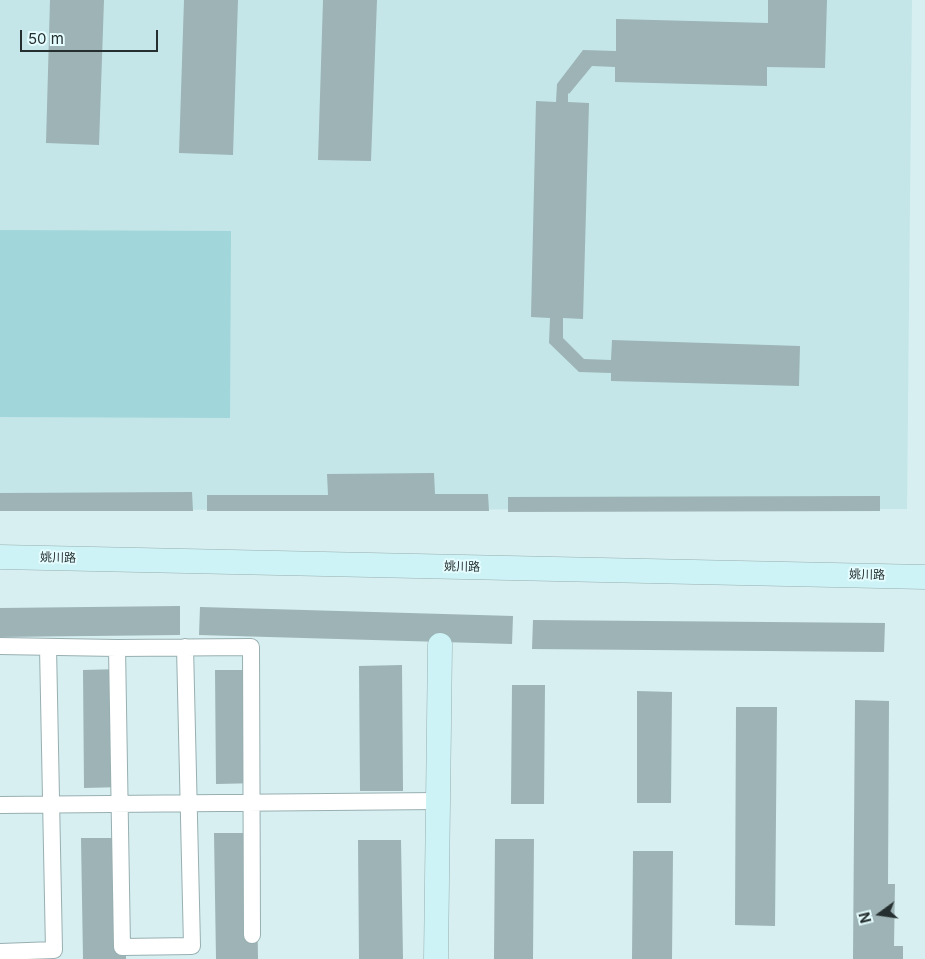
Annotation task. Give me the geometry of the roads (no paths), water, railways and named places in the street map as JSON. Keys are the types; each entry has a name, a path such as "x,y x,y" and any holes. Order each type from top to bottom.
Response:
{"street":[{"name":"姚川路","path":"0,556 925,577"},
{"path":"436,959 440,645"},
{"path":"0,646 117,648 250,647 252,935"},
{"path":"0,952 54,950 48,647"},
{"path":"117,648 122,947 192,946 186,647"},
{"path":"0,805 438,802"}]}
